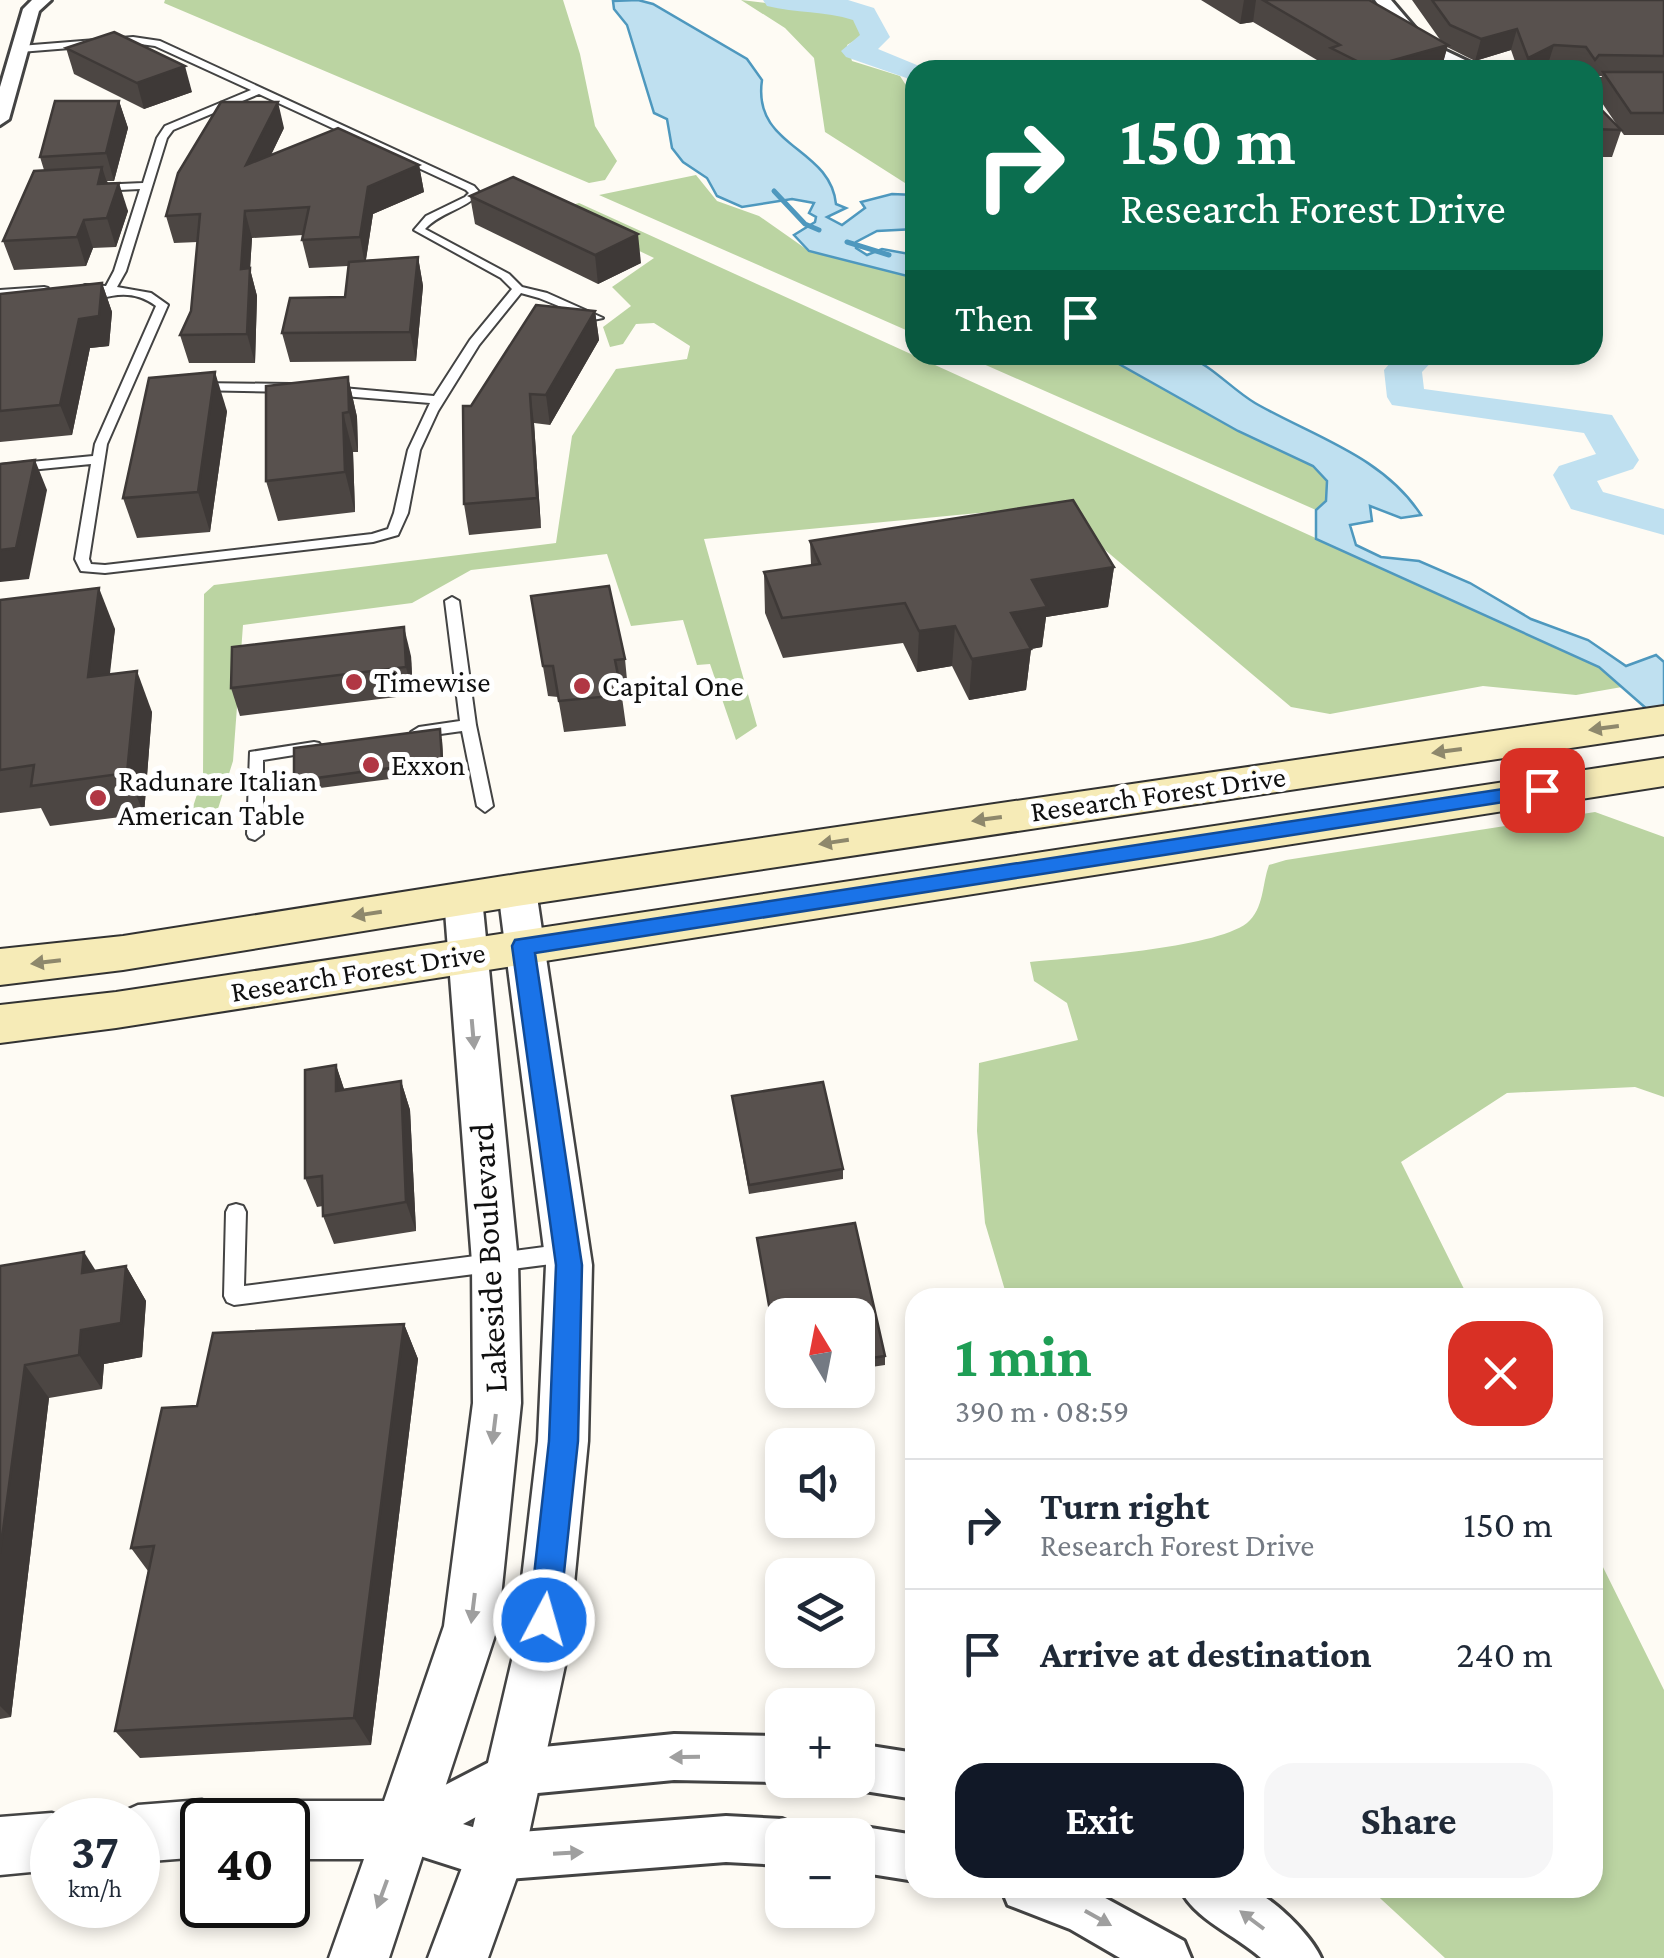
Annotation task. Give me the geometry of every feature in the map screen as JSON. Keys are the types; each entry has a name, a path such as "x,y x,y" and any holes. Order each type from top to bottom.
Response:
{"main road":[{"name":"Research Forest Drive","path":"0,967 122,953 464,898 1664,720"},
{"name":"Research Forest Drive","path":"0,1024 116,1010 1664,772"}],"street":[{"path":"0,120 31,9 43,0"},
{"path":"1383,0 1406,36 1446,60"},
{"path":"0,25 28,23"},
{"path":"1603,85 1664,85"},
{"path":"458,1958 495,1857 540,1656 564,1441 568,1253 517,890"},
{"name":"Lakeside Boulevard","path":"359,1958 471,1626 497,1403 494,1262 464,898"},
{"path":"404,1830 514,1773 674,1756 765,1759"},
{"path":"875,1769 905,1774"},
{"path":"310,1830 404,1830 495,1857 726,1839 765,1841"},
{"path":"0,1846 30,1844"},
{"path":"875,1852 905,1856"},
{"path":"1052,1898 1084,1910 1167,1958"},
{"path":"1220,1898 1256,1921 1297,1958"}],"lane":[{"path":"20,49 147,41 470,188 475,194 470,200 427,218 420,230 505,276 518,289 597,318"},
{"path":"76,302 109,292 120,271 169,128 258,91"},
{"path":"92,189 148,186"},
{"path":"68,288 140,293 155,297 162,305 101,444 82,559 86,568 105,569 372,538 393,532 400,520 416,444 440,400 518,289"},
{"path":"0,293 51,290"},
{"path":"128,387 147,387"},
{"path":"186,387 297,388 440,400"},
{"path":"0,469 99,459"},
{"path":"452,601 468,725 486,806"},
{"path":"410,733 468,725"},
{"path":"255,834 255,756 332,745"},
{"path":"236,1212 234,1296 568,1253"}],"green space":[{"path":"563,0 580,54 595,126 617,161 605,180 589,183 164,3"},
{"path":"741,0 832,11 862,21 864,35 847,45 852,61 900,76 905,84 905,183 825,132 814,58 785,28"},
{"path":"696,175 717,201 759,216 809,251 905,275 905,330 599,195"},
{"path":"579,203 905,351 905,365 935,365 1599,667 1622,687 1576,695 1483,686 1330,714 1291,707 1053,506 704,539 757,726 736,740 710,664 697,665 683,620 631,626 607,554 471,570 412,603 243,625 233,761 217,812 189,819 203,776 204,594 214,585 556,543 572,436 616,369 687,359 690,346 654,323 636,324 623,344 610,347 603,327 631,306 612,287 654,258 554,210"},
{"path":"986,365 1121,365 1238,431 1313,466 1327,481 1326,501 1316,510"},
{"path":"1595,812 1664,837 1664,1097 1635,1087 1507,1093 1401,1162 1464,1288 1004,1288 985,1223 977,1131 979,1063 1078,1040 1067,1003 1034,981 1030,962 1143,950 1230,932 1247,923 1257,911 1269,865"},
{"path":"1603,1567 1664,1690 1664,1958 1445,1958 1380,1898 1603,1898"}],"water":[{"path":"613,1 653,4 747,59 762,80 762,102 769,120 820,170 831,185 836,204 846,208 827,217 842,225 865,208 861,202 905,195 905,230 877,231 856,242 856,248 867,255 882,249 905,253 905,275 809,251 794,235 815,222 816,217 809,213 814,203 792,199 742,207 717,196 707,178 683,162 672,148 667,119 654,113 627,25 614,9"},
{"path":"1121,365 1204,365 1255,403 1367,462 1387,477 1421,515 1401,518 1370,506 1372,521 1350,525 1356,545 1381,557 1419,561 1470,583 1531,619 1588,640 1626,666 1656,655 1664,662 1664,724 1599,667 1316,539 1316,510 1326,501 1327,481 1313,466 1238,431"}],"building":[{"path":"1263,0 1369,0 1448,45 1394,60 1355,60 1331,48 1340,45"},
{"path":"1432,0 1664,0 1664,56 1599,55 1595,60 1586,47 1554,45 1528,58 1517,29 1481,39 1450,25"},
{"path":"114,32 185,66 137,83 66,48"},
{"path":"1603,72 1664,72 1664,113 1631,113"},
{"path":"55,101 119,101 106,153 40,157"},
{"path":"221,102 278,102 246,165 338,128 419,165 368,187 360,237 302,240 309,207 245,211 241,269 250,268 247,334 180,335 191,311 200,214 166,216 178,173"},
{"path":"1603,111 1621,130 1603,129"},
{"path":"102,167 98,184 119,183 107,218 84,220 77,237 3,241 34,171"},
{"path":"513,177 638,234 595,255 470,196"},
{"path":"418,257 410,332 282,333 290,298 345,297 349,262"},
{"path":"102,283 99,316 79,319 60,405 0,411 0,294"},
{"path":"536,305 595,311 546,395 530,394 537,498 464,504 463,406 471,406"},
{"path":"215,372 198,492 123,498 149,378"},
{"path":"348,377 349,412 343,413 345,472 266,481 266,386"},
{"path":"35,460 16,548 0,550 0,464"},
{"path":"1073,500 1114,567 1032,580 1047,607 1011,613 1031,649 972,659 955,626 919,631 905,603 782,618 764,572 820,564 810,541"},
{"path":"609,586 625,659 615,660 622,695 559,701 553,666 543,666 531,596"},
{"path":"99,588 88,677 137,671 127,773 31,786 34,765 0,770 0,600"},
{"path":"404,627 406,667 231,688 232,647"},
{"name":"Exxon","path":"440,729 442,761 294,781 294,748"},
{"path":"336,1065 336,1091 401,1081 406,1202 323,1216 322,1176 305,1178 305,1070"},
{"path":"823,1082 843,1169 749,1185 732,1096"},
{"path":"855,1223 872,1298 768,1298 757,1238"},
{"path":"84,1252 82,1273 126,1266 121,1323 81,1330 79,1355 25,1365 0,1553 0,1266"},
{"path":"875,1312 885,1356 875,1357"},
{"path":"404,1324 354,1718 115,1731 154,1546 131,1548 162,1408 197,1406 213,1333"}],"waterway":[{"path":"777,0 803,6 838,6 864,14 876,37 856,51 905,68"},
{"path":"774,191 805,224 819,230"},
{"path":"847,242 889,255"},
{"path":"1408,365 1403,370 1406,397 1598,423 1619,460 1574,475 1586,500 1664,522"}],"place":[{"name":"Timewise","path":"354,682"},
{"name":"Capital One","path":"582,686"},
{"name":"Exxon","path":"371,765"},
{"name":"Radunare Italian American Table","path":"98,798"}],"route":[{"path":"544,1620 564,1441 569,1265 523,946 1542,790"}]}
